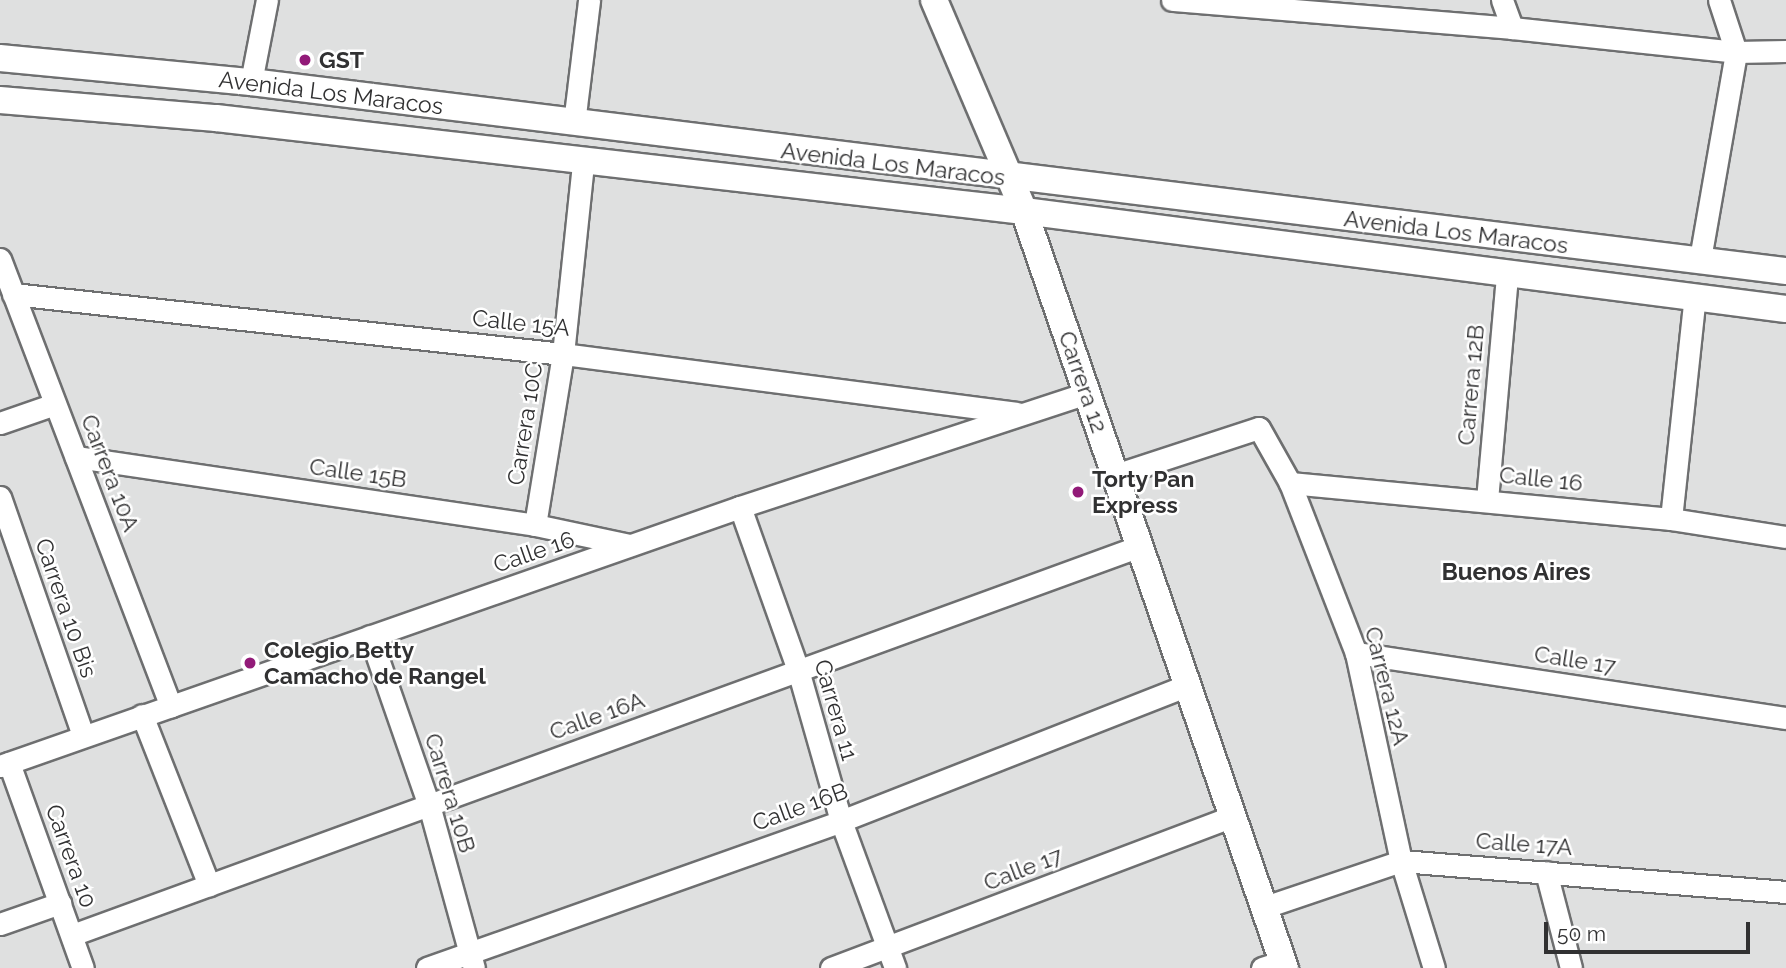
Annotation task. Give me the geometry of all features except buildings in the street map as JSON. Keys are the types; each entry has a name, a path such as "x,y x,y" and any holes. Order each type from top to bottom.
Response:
{"street":[{"path":"251,82 267,0"},
{"path":"574,123 589,0"},
{"name":"Carrera 12","path":"934,0 1024,211 1265,907 1277,966"},
{"path":"1172,0 1512,28 1736,52 1781,47"},
{"path":"1502,0 1512,28"},
{"path":"1700,260 1736,52 1720,0"},
{"name":"Avenida Los Maracos","path":"0,58 251,82 1010,178 1786,271"},
{"name":"Avenida Los Maracos","path":"0,100 216,118 583,164 1024,211 1786,309"},
{"name":"Carrera 10C","path":"535,526 563,354 583,164"},
{"name":"Carrera 10A","path":"0,259 171,706"},
{"name":"Carrera 12B","path":"1487,500 1507,275"},
{"name":"Calle 15A","path":"13,295 563,354 1022,414"},
{"path":"1671,519 1695,296"},
{"name":"Calle 16","path":"5,764 740,507 1087,393"},
{"path":"0,423 55,404"},
{"name":"Carrera 12A","path":"1115,475 1259,428 1290,483 1356,653 1401,861 1434,968"},
{"name":"Calle 15B","path":"76,457 535,526 632,545"},
{"name":"Calle 16","path":"1290,483 1671,519 1786,537"},
{"name":"Carrera 10 Bis","path":"0,496 83,736"},
{"name":"Carrera 11","path":"740,507 798,670 841,821 891,958"},
{"name":"Calle 16A","path":"72,935 1140,545"},
{"name":"Carrera 10B","path":"370,636 429,805 471,960"},
{"name":"Calle 17","path":"1356,653 1786,718"},
{"name":"Calle 16B","path":"427,968 471,960 841,821 1188,685"},
{"path":"142,715 209,885"},
{"name":"Carrera 10","path":"5,764 83,968"},
{"name":"Calle 17","path":"831,968 891,958 1233,816"},
{"name":"Calle 17A","path":"1265,907 1401,861 1786,892"},
{"path":"1546,872 1571,968"},
{"path":"0,925 60,903"}],"place":[{"name":"GST","path":"305,60"},
{"name":"Torty Pan Express","path":"1078,492"},
{"name":"Colegio Betty Camacho de Rangel","path":"250,663"}],"district":[{"name":"Buenos Aires","path":"1516,572"}]}
